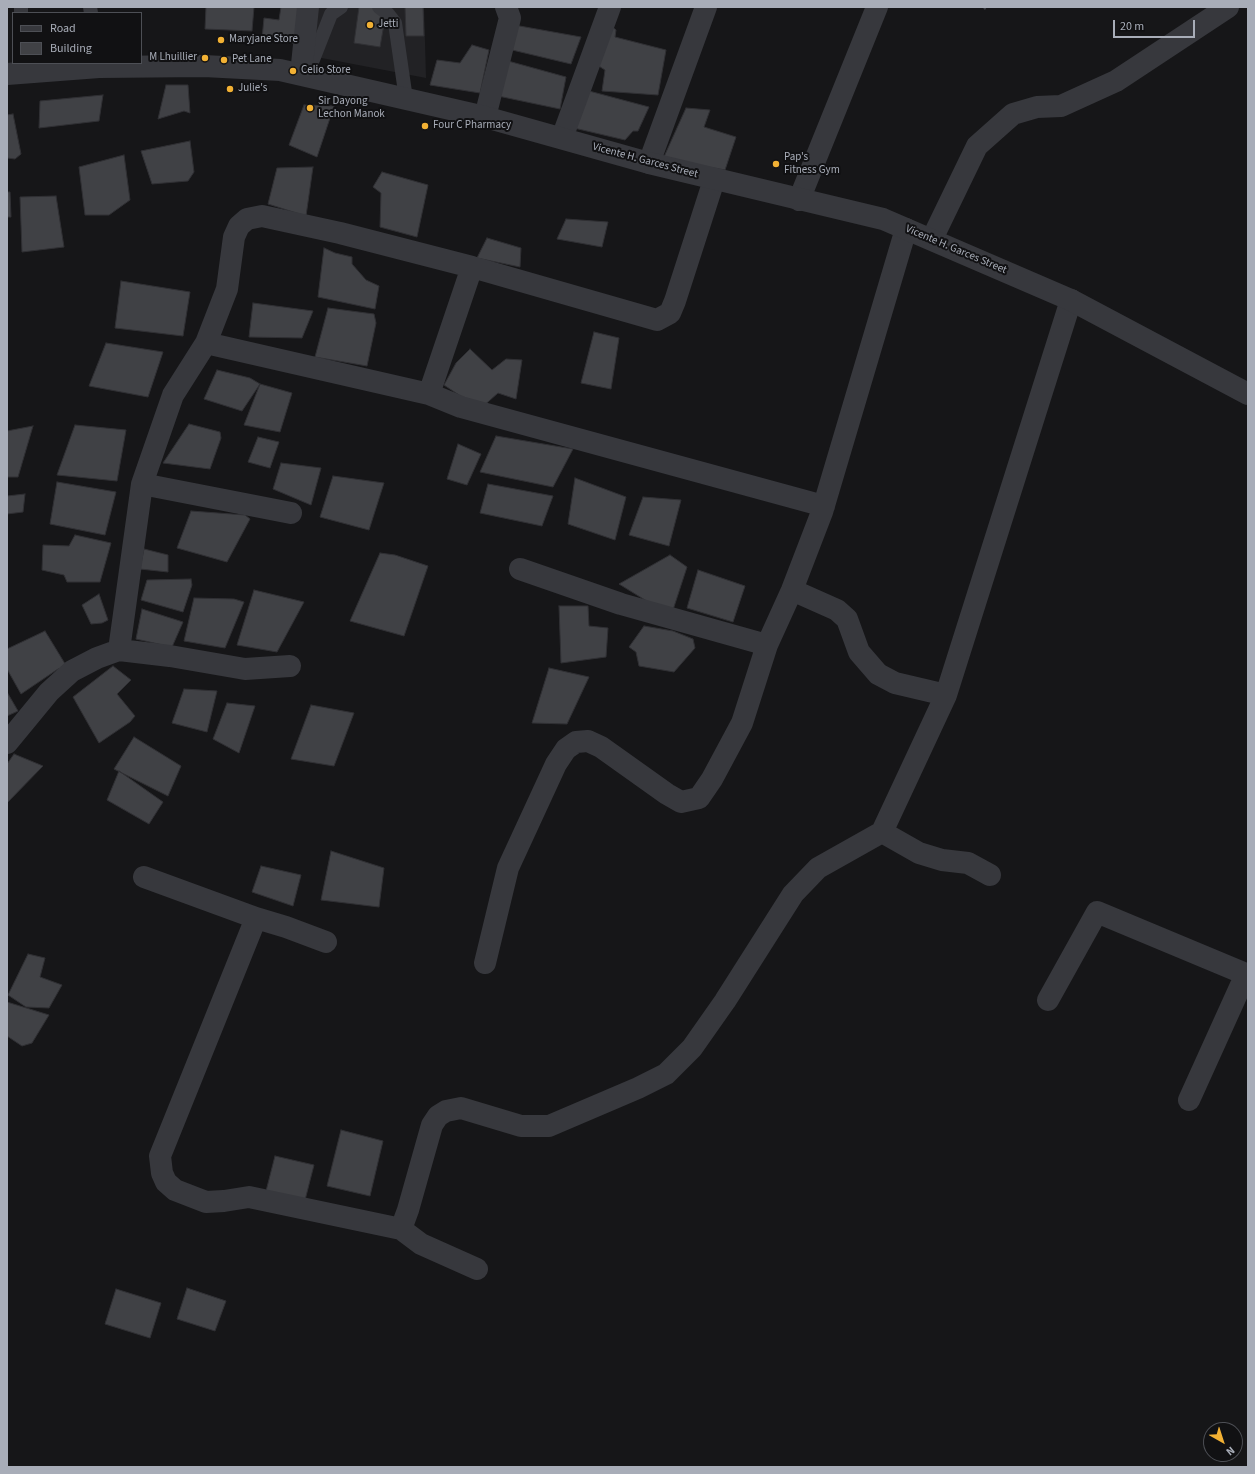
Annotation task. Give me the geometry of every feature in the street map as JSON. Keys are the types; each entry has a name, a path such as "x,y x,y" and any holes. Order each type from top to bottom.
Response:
{"street":[{"path":"304,75 308,7"},
{"path":"485,117 510,18 506,7"},
{"path":"562,138 610,7"},
{"path":"649,163 706,7"},
{"path":"799,200 876,7"},
{"path":"932,239 977,146 1014,114 1036,107 1061,106 1116,81 1228,7"},
{"name":"Vicente H. Garces Street","path":"14,70 99,65 204,66 280,70 485,117 714,180 883,219 1071,300 1248,394"},
{"path":"119,650 142,484 172,395 206,343 227,289 234,237 239,226 247,219 262,216 340,233 472,267 657,320 670,313 675,301 714,180"},
{"path":"485,963 508,868 556,764 566,749 576,742 588,741 601,746 667,794 681,802 699,798 712,779 742,723 768,645 792,590 824,506 906,229"},
{"path":"429,394 472,267"},
{"path":"401,1229 408,1210 432,1125 438,1116 446,1111 461,1108 521,1126 549,1126 638,1088 666,1074 696,1042 725,1001 793,894 818,868 882,832 946,695 1071,300"},
{"path":"206,343 429,394 461,407 824,506"},
{"path":"142,484 290,513"},
{"path":"520,569 621,604 768,645"},
{"path":"792,590 837,610 847,619 859,652 878,674 895,683 946,695"},
{"path":"7,743 49,692 72,670 97,658 119,650 170,656 245,669 290,666"},
{"path":"882,832 919,853 942,860 968,863 990,875"},
{"path":"144,877 326,942"},
{"path":"1048,1000 1097,912 1247,974 1189,1100"},
{"path":"256,918 160,1156 162,1173 166,1182 175,1190 206,1202 224,1201 248,1196 401,1229 421,1244 477,1269"}],"lane":[{"path":"304,75 331,14 341,7"},
{"path":"378,7 388,14 395,23 406,99"}],"shaded area":[{"path":"311,7 424,7 426,78 306,55"}],"building":[{"path":"206,7 254,7 252,31 205,29"},
{"path":"281,7 305,7 300,44 262,39 264,18 279,20"},
{"name":"Jetti","path":"359,7 387,7 380,47 354,43"},
{"path":"405,7 423,7 424,36 406,36"},
{"path":"514,25 581,37 571,64 508,49"},
{"path":"610,25 616,30 615,37 666,50 658,95 602,91 605,70 594,63"},
{"path":"472,45 489,50 480,93 430,85 437,60 460,63"},
{"path":"508,61 566,77 560,109 498,96"},
{"path":"166,85 188,85 190,113 184,111 158,119"},
{"path":"589,91 649,107 638,131 633,131 625,140 574,128"},
{"path":"103,95 99,121 39,128 40,101"},
{"path":"304,105 334,106 317,157 289,145"},
{"path":"686,108 710,110 704,127 736,137 725,170 663,159"},
{"path":"13,114 21,154 15,159 7,158 7,115"},
{"path":"190,141 194,172 188,181 152,184 141,151"},
{"path":"124,155 130,200 109,215 85,215 79,167"},
{"path":"313,167 306,216 268,204 277,168"},
{"path":"382,172 428,185 417,237 380,227 381,193 373,187"},
{"path":"7,192 10,192 11,217 7,217"},
{"path":"56,196 64,247 22,252 20,197"},
{"path":"566,219 608,222 602,247 557,239"},
{"path":"487,238 521,248 520,267 477,258"},
{"path":"324,248 335,253 352,257 352,264 366,280 379,286 375,309 318,297"},
{"path":"121,281 190,292 183,336 115,328"},
{"path":"253,303 313,311 302,338 249,337"},
{"path":"328,308 374,314 376,323 367,366 315,357"},
{"path":"594,332 619,338 611,389 581,383"},
{"path":"106,343 163,352 148,397 89,386"},
{"path":"470,349 492,370 506,359 522,360 516,399 498,393 480,409 444,385 456,363"},
{"path":"217,370 250,378 260,384 242,411 204,399"},
{"path":"260,384 292,393 280,432 244,425"},
{"path":"189,424 220,432 221,438 210,469 163,463"},
{"path":"75,425 126,430 117,481 57,475"},
{"path":"33,426 18,477 7,477 7,431"},
{"path":"496,436 573,449 553,487 480,472"},
{"path":"258,437 279,442 270,468 248,462"},
{"path":"458,444 481,454 467,485 447,479"},
{"path":"281,463 321,468 311,505 273,489"},
{"path":"333,476 384,483 369,530 320,517"},
{"path":"575,478 626,497 615,540 568,524"},
{"path":"57,482 116,492 105,535 50,524"},
{"path":"488,484 553,496 542,526 480,513"},
{"path":"25,494 23,512 7,514 7,496"},
{"path":"643,497 681,500 669,546 629,535"},
{"path":"191,511 245,515 250,519 227,562 177,548"},
{"path":"75,535 111,543 100,582 67,582 64,575 42,570 43,545 69,546"},
{"path":"144,549 168,555 168,572 140,569"},
{"path":"380,553 395,555 428,566 404,636 350,621"},
{"path":"670,555 687,567 671,616 619,584"},
{"path":"698,570 745,586 733,622 687,608"},
{"path":"191,579 192,585 183,612 141,600 147,580"},
{"path":"254,590 304,602 277,652 237,645"},
{"path":"99,594 108,620 102,623 91,624 82,605"},
{"path":"194,598 234,599 244,602 225,648 184,641"},
{"path":"559,606 588,606 589,626 608,628 606,657 561,663"},
{"path":"142,609 183,622 172,647 136,639"},
{"path":"644,626 673,631 693,639 695,648 674,672 639,666 636,652 629,647"},
{"path":"45,631 67,667 58,669 21,694 7,669 7,649"},
{"path":"113,666 131,680 117,694 135,716 130,722 99,743 73,697"},
{"path":"549,668 589,677 567,724 532,723"},
{"path":"184,689 217,691 207,732 172,723"},
{"path":"7,692 18,711 7,716"},
{"path":"227,703 255,706 239,753 213,739"},
{"path":"311,705 354,713 334,766 291,759"},
{"path":"134,737 181,766 168,796 114,769"},
{"path":"14,754 43,766 7,803 7,764"},
{"path":"119,771 163,802 149,824 107,800"},
{"path":"331,851 384,868 379,907 321,900"},
{"path":"261,866 301,875 293,906 252,892"},
{"path":"28,954 45,958 40,977 62,985 49,1008 26,1007 8,995"},
{"path":"7,1002 49,1015 32,1043 22,1046 7,1036"},
{"path":"341,1130 383,1141 370,1196 327,1186"},
{"path":"275,1156 314,1165 304,1204 265,1195"},
{"path":"187,1288 226,1301 215,1331 177,1319"},
{"path":"116,1289 161,1303 150,1338 105,1324"}],"place":[{"name":"Jetti","path":"370,25"},
{"name":"Maryjane Store","path":"221,40"},
{"name":"M Lhuillier","path":"205,58"},
{"name":"Pet Lane","path":"224,60"},
{"name":"Celio Store","path":"293,71"},
{"name":"Julie's","path":"230,89"},
{"name":"Sir Dayong Lechon Manok","path":"310,108"},
{"name":"Four C Pharmacy","path":"425,126"},
{"name":"Pap's Fitness Gym","path":"776,164"}]}
